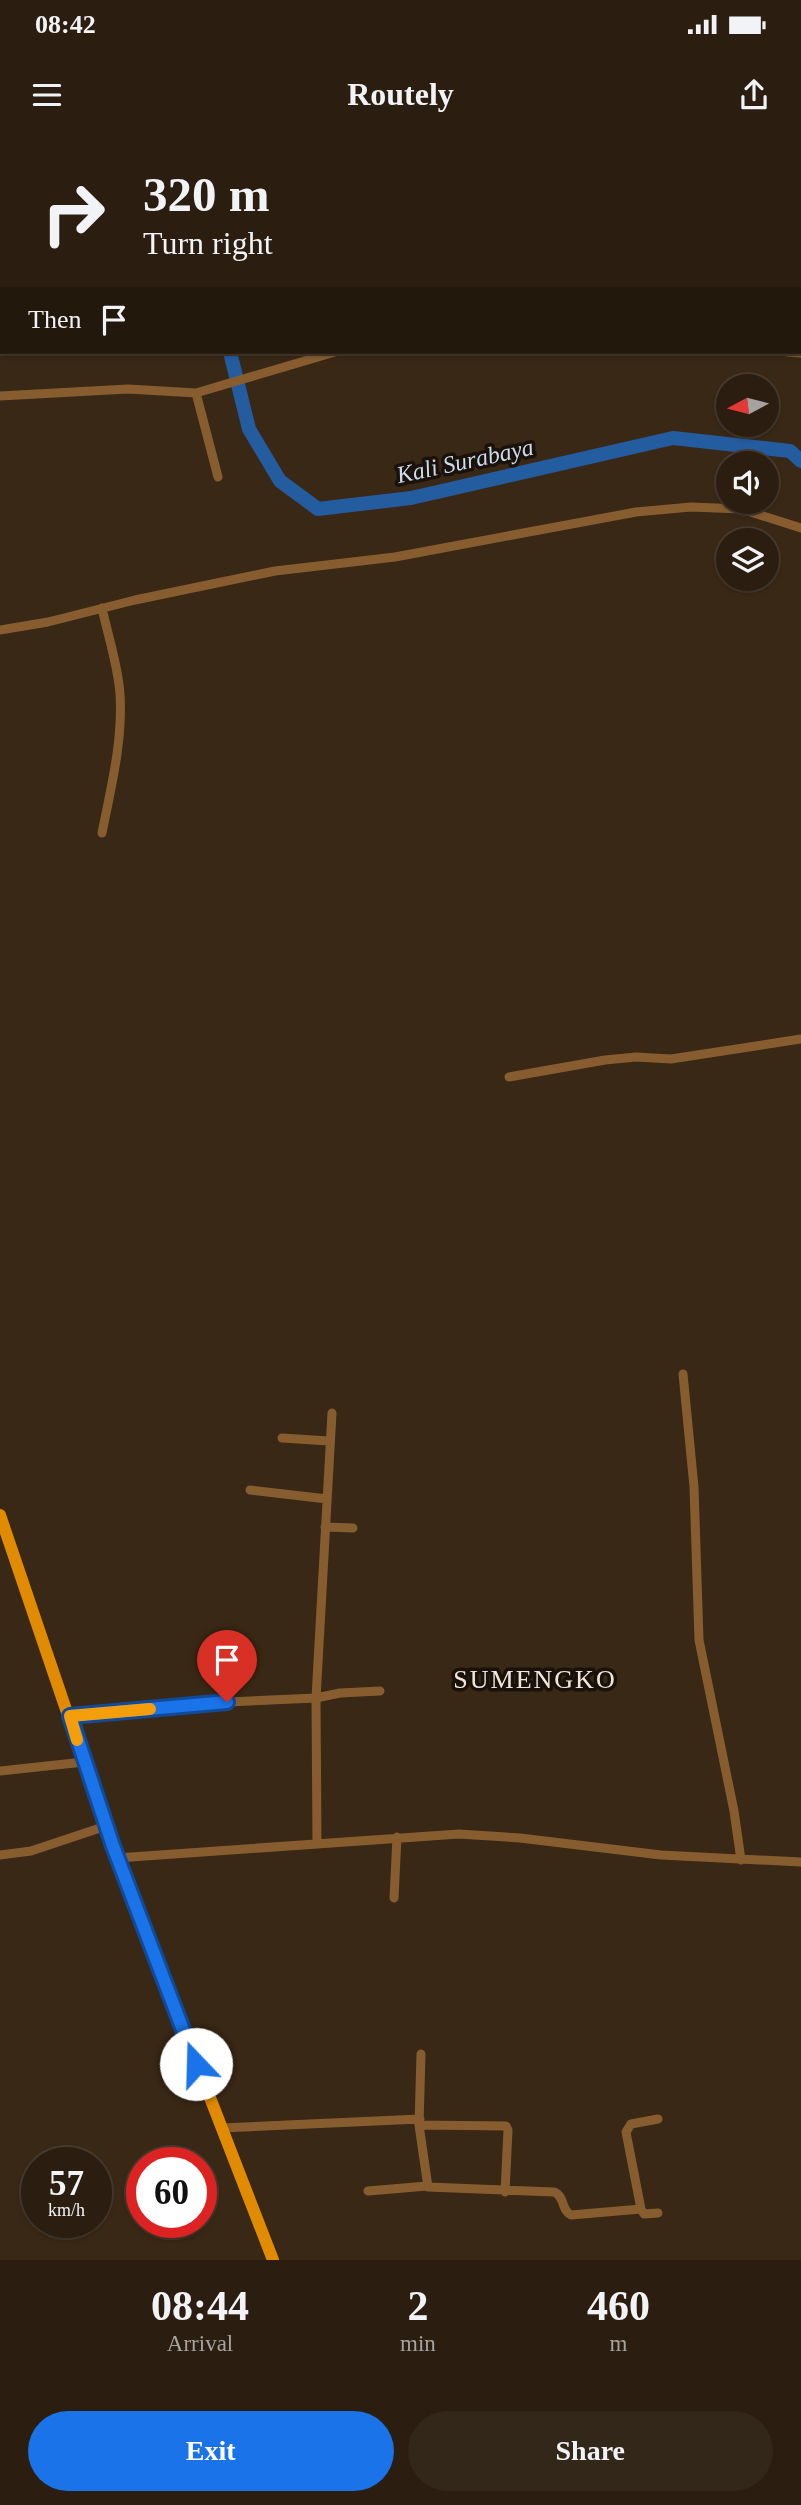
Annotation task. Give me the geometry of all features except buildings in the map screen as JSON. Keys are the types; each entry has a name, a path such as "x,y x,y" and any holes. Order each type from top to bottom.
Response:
{"main road":[{"path":"0,1515 117,1858 273,2260"}],"street":[{"path":"0,396 128,390 196,393 328,354"},
{"path":"196,393 218,477"},
{"path":"0,630 48,622 275,571 395,557 636,512 691,507 741,509 801,528"},
{"path":"102,608 120,692 116,762 102,833"},
{"path":"509,1077 605,1060 636,1057 671,1059 801,1039"},
{"path":"682,1374 694,1487 699,1640 734,1811 741,1860"},
{"path":"317,1843 316,1698 332,1413"},
{"path":"282,1438 329,1441"},
{"path":"250,1490 327,1499"},
{"path":"325,1527 353,1528"},
{"path":"70,1716 380,1692"},
{"path":"0,1771 84,1762"},
{"path":"0,1854 31,1851 106,1826"},
{"path":"117,1858 397,1837 496,1836 661,1855 801,1862"},
{"path":"394,1898 397,1837"},
{"path":"421,2053 420,2122 427,2186"},
{"path":"658,2119 631,2124 626,2129 641,2209 644,2214 658,2213"},
{"path":"221,2128 420,2122 507,2127 505,2192"},
{"path":"368,2191 427,2186 432,2189 558,2194 570,2216 641,2209"}],"waterway":[{"name":"Kali Surabaya","path":"230,354 249,429 280,481 318,509 411,498 673,438 790,451 801,461"}],"slow traffic":[{"path":"77,1740 70,1716 150,1709"}],"district":[{"name":"SUMENGKO","path":"535,1679"}],"route":[{"path":"196,2064 113,1846 70,1716 227,1702"}]}
